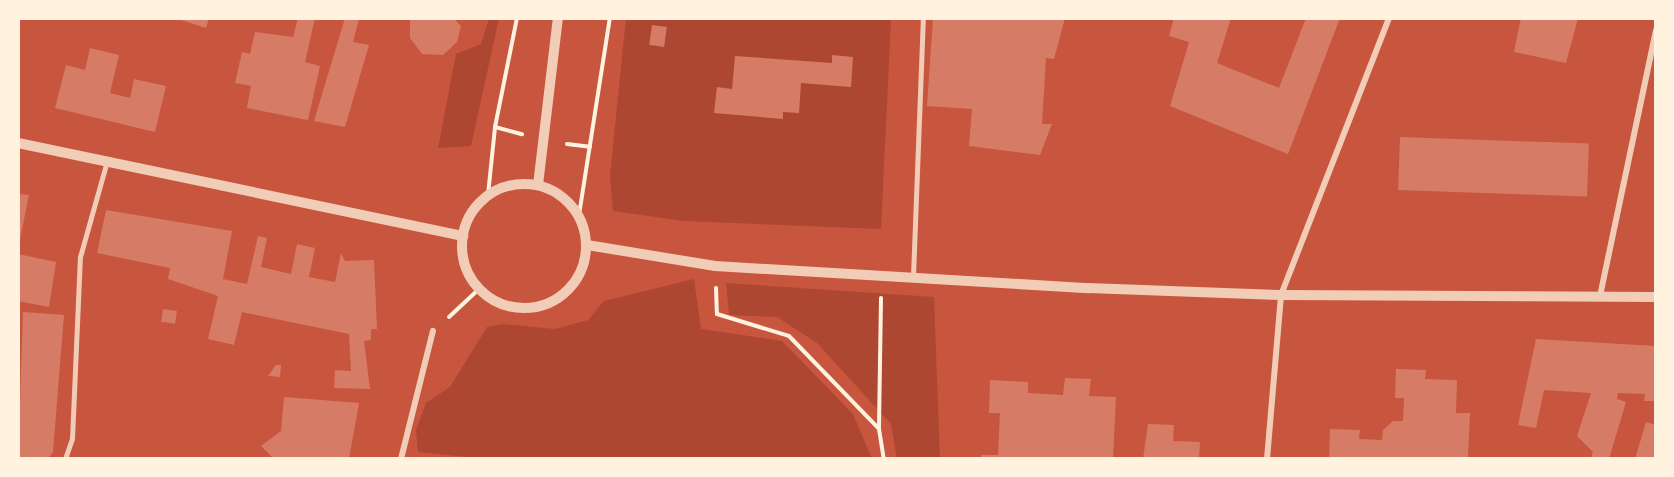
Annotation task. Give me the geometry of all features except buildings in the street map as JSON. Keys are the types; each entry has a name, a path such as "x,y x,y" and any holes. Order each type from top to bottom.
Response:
{"street":[{"path":"538,185 558,18"},
{"path":"1267,459 1281,295 1389,18"},
{"path":"1600,296 1656,30"},
{"path":"18,143 463,236"},
{"path":"513,184 538,185 563,196 579,215 587,245 579,276 551,302 513,307 479,289 463,256 463,236 467,221 488,195 513,184"},
{"path":"587,245 715,266 913,279 1281,295 1656,297"},
{"path":"401,459 433,331"}],"lane":[{"path":"913,279 923,18"},
{"path":"65,459 72,439 80,257 107,161"}],"path":[{"path":"488,195 495,127 518,18"},
{"path":"579,215 610,18"},
{"path":"715,266 717,314 789,336 879,429"},
{"path":"882,276 879,429 884,459"},
{"path":"433,331 479,289"}],"shaded area":[{"path":"489,18 499,18 471,146 438,148 456,54 481,44"},
{"path":"626,18 891,18 881,229 684,221 613,211 610,176"},
{"path":"694,279 701,329 782,341 853,414 872,459 488,459 418,452 416,430 426,403 450,387 487,327 503,324 555,329 588,320 604,301"},
{"path":"726,283 934,297 940,459 897,459 891,424 817,343 777,317 729,315"}]}
